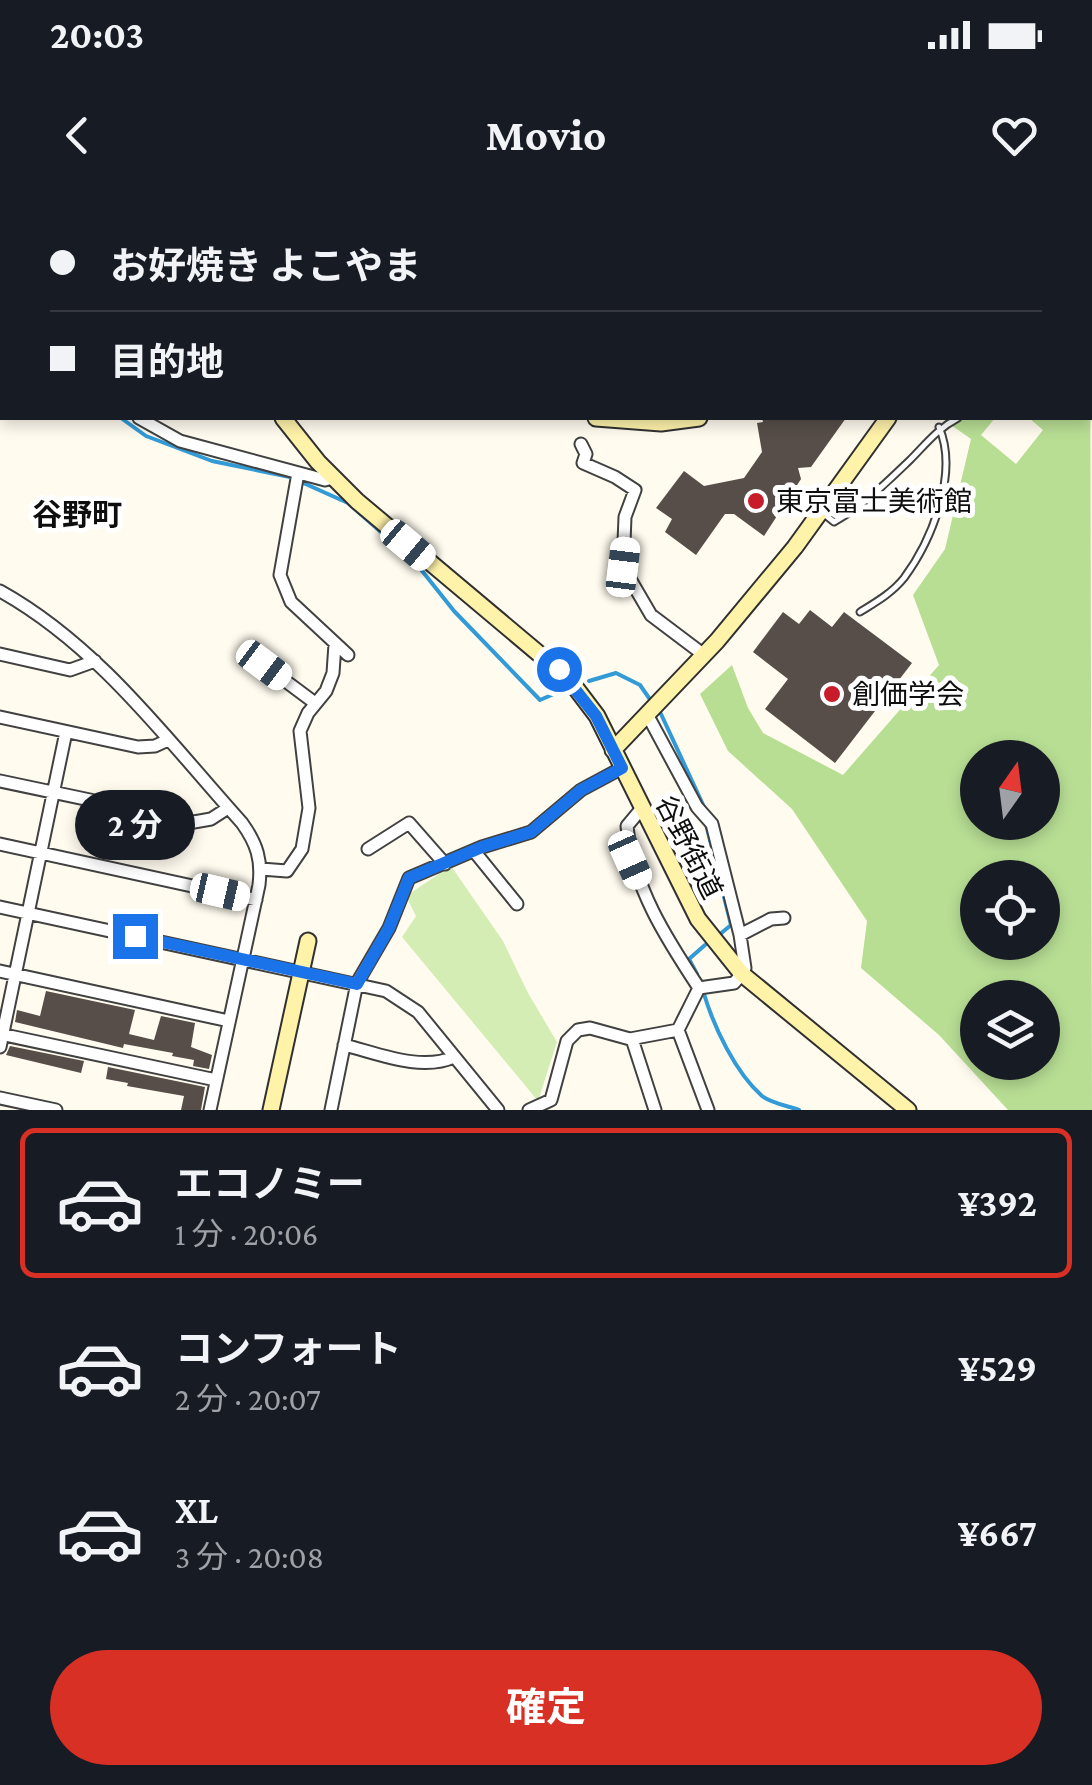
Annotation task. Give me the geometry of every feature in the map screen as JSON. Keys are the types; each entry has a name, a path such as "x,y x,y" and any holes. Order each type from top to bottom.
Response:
{"main road":[{"name":"谷野街道","path":"285,420 333,478 383,525 559,669 590,707 698,920 742,974 908,1110"},
{"path":"622,420 683,420"},
{"path":"613,750 704,655 821,512 883,420"},
{"path":"270,1110 308,941"}],"street":[{"path":"142,420 180,441 296,478 333,478"},
{"path":"581,444 586,454 583,464 635,490 625,516 623,567 650,615 704,655"},
{"path":"296,478 280,575 291,602 348,656"},
{"path":"0,591 54,625 95,661 256,844 261,869 256,900 210,1110"},
{"path":"261,869 287,872 302,849 309,808 300,731 326,691 333,672 335,644"},
{"path":"0,654 70,670 95,661"},
{"path":"264,665 315,704"},
{"path":"648,716 708,819 740,935 745,968 742,974 734,983 700,988"},
{"path":"0,718 138,747 168,740"},
{"path":"66,732 1,1038 216,1080"},
{"path":"346,1110 331,1108 357,984 389,928 409,878 531,832 581,790 622,768"},
{"path":"0,781 194,822 211,819 228,808"},
{"path":"642,808 627,826 630,860 669,942 700,988"},
{"path":"368,849 409,822 446,864"},
{"path":"0,844 256,900"},
{"path":"474,851 517,904"},
{"path":"0,908 386,991 418,1012 495,1109"},
{"path":"740,935 771,919 784,918"},
{"path":"0,970 229,1021"},
{"path":"700,988 678,1030 708,1110"},
{"path":"529,1110 551,1100 566,1040 578,1030 590,1028 632,1039 678,1030"},
{"path":"632,1039 655,1110"},
{"path":"344,1045 423,1063 441,1063 454,1057"},
{"path":"0,1098 56,1110"}],"lane":[{"path":"821,512 834,522 853,512 940,428 954,420"},
{"path":"860,612 883,599 902,580 938,510 947,456 940,428"}],"green space":[{"path":"944,420 993,420 981,435 1016,464 1043,430 1031,420 1090,420 1092,1110 1008,1110 980,1080 1060,1080 1060,980 960,980 960,1058 861,968 867,921 792,809 728,751 700,694 732,665 748,708 763,733 843,775 939,665 913,595 945,549 971,439"},
{"path":"451,866 503,941 557,1042 538,1101 402,937 416,916 406,896"}],"building":[{"path":"845,420 811,467 798,468 801,479 764,536 734,514 725,514 696,555 665,532 672,519 656,508 684,471 704,486 744,478 762,452 757,423"},
{"name":"創価学会","path":"810,610 832,627 844,612 912,663 835,763 765,709 788,679 753,652 783,612 799,624"},
{"path":"46,991 135,1010 129,1034 154,1040 161,1016 195,1023 191,1047 212,1055 209,1069 193,1066 194,1060 172,1056 173,1053 124,1044 123,1048 15,1022 17,1010 40,1016"},
{"path":"10,1046 84,1061 81,1073 6,1055"},
{"path":"108,1067 205,1087 201,1110 181,1110 184,1096 106,1079"}],"waterway":[{"path":"124,420 146,436 212,461 290,477 348,503 415,562 454,611 540,700 563,690"},
{"path":"589,681 616,673 640,685 649,698"},
{"path":"661,714 705,809"},
{"path":"706,824 731,925 719,935"},
{"path":"697,974 689,959 705,945"},
{"path":"704,994 727,1048 752,1086 766,1098 799,1110"}],"place":[{"name":"東京富士美術館","path":"756,501"},
{"name":"創価学会","path":"832,694"}],"district":[{"name":"谷野町","path":"77,514"}],"route":[{"path":"135,936 357,984 389,928 409,878 482,847 531,832 581,790 622,768 596,716 559,669"}]}
